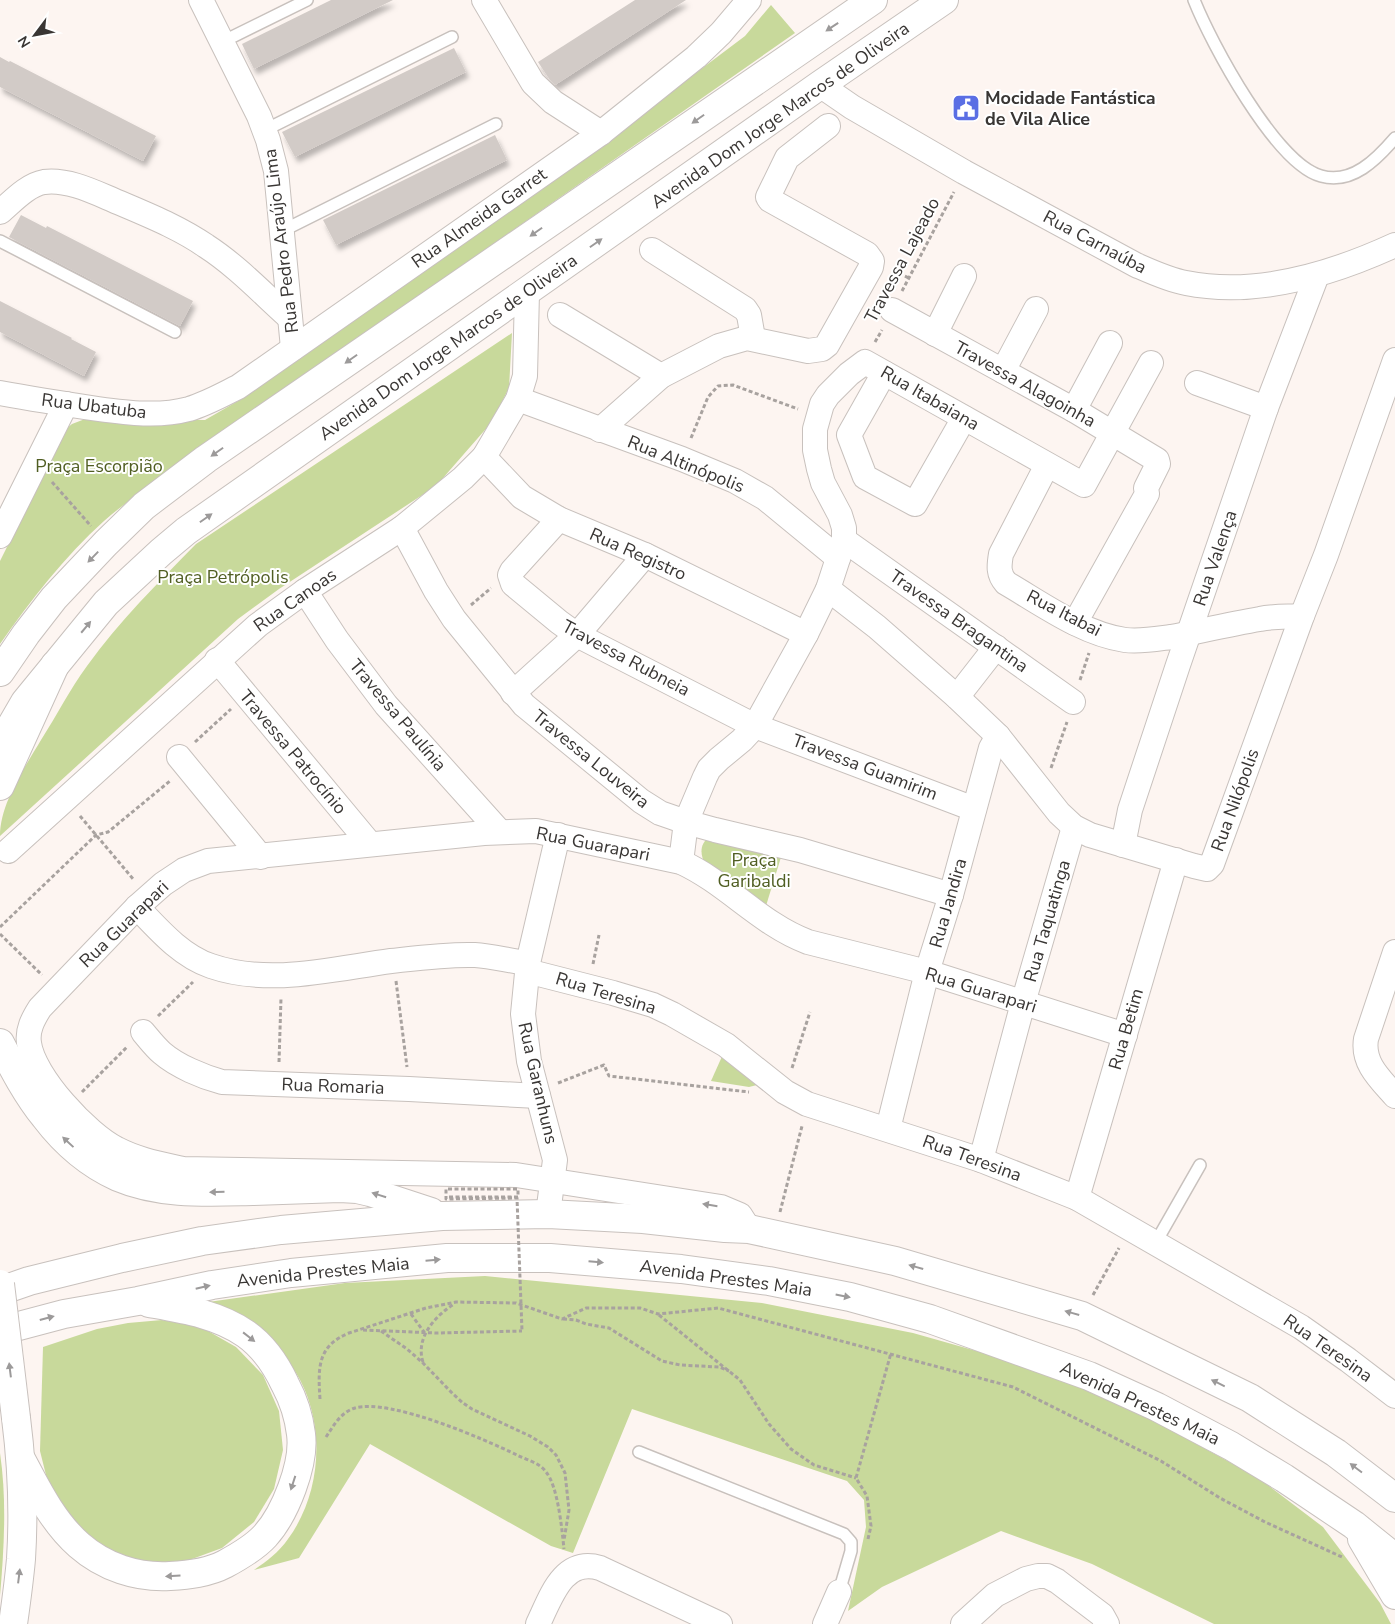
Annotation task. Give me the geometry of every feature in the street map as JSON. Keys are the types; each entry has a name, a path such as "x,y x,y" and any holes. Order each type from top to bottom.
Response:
{"main road":[{"path":"0,672 54,598 144,506 206,459 873,0"},
{"name":"Avenida Dom Jorge Marcos de Oliveira","path":"0,745 25,702 106,604 186,531 820,85 944,0"},
{"path":"0,786 55,664"},
{"path":"0,1043 15,1072 45,1118 82,1155 118,1177 166,1189 203,1192 357,1189 445,1207 643,1219 748,1229 895,1261 1082,1316 1250,1398 1336,1453 1395,1498"},
{"path":"0,1291 112,1261 202,1241 445,1207"},
{"name":"Avenida Prestes Maia","path":"0,1331 64,1314 212,1285 291,1272 447,1258 550,1258 680,1269 769,1281 850,1297 930,1319 1090,1376 1157,1407 1231,1446 1284,1478 1354,1525 1395,1558"},
{"path":"0,1284 22,1461 21,1561 13,1624"},
{"path":"22,1461 52,1515 64,1531 99,1560 116,1568 152,1577 190,1575 224,1565 264,1537 272,1526 282,1510 299,1464 302,1436 297,1414 281,1374 259,1345 247,1334 222,1320 138,1301"},
{"path":"1354,1525 1395,1595"}],"street":[{"name":"Rua Pedro Araújo Lima","path":"201,0 265,130 276,171 293,348"},
{"path":"484,0 533,83 553,102 601,133"},
{"name":"Rua Almeida Garret","path":"188,409 209,402 238,387 601,133 696,57 721,33 749,0"},
{"name":"Rua Carnaúba","path":"820,85 852,107 964,172 1136,265 1185,283 1235,288 1264,285 1317,275 1395,245"},
{"path":"600,430 661,376 719,346 741,339 754,338 801,350 815,351 827,345 871,267 872,261 867,254 770,200 768,197 787,158 828,126"},
{"path":"0,212 30,188 42,182 56,182 86,189 192,236 231,265 290,318"},
{"path":"652,250 745,309 750,315 754,338"},
{"name":"Rua Valença","path":"1123,845 1130,810 1266,408 1317,275"},
{"path":"935,334 964,276"},
{"name":"Rua Canoas","path":"8,851 217,660 258,625 305,591 402,528 456,484 484,457 518,399 525,376 527,292"},
{"path":"1003,372 1036,309"},
{"name":"Travessa Alagoinha","path":"892,310 1074,410 1157,460 1158,464 1146,488 1147,494 1076,623"},
{"path":"560,315 661,376"},
{"path":"1074,410 1110,343"},
{"name":"Rua Nilópolis","path":"828,589 877,627 957,697 998,736 1059,813 1074,827 1090,835 1207,868 1212,864 1326,555 1395,360"},
{"name":"Rua Itabaiana","path":"681,862 686,822 709,770 755,726 806,634 828,589 841,549 843,522 823,483 816,460 814,440 818,416 822,404 828,395 849,374 875,367 1084,485 1151,363"},
{"path":"875,367 849,435 865,477 915,504 964,418"},
{"path":"1197,384 1266,408"},
{"name":"Rua Ubatuba","path":"0,393 134,414 165,413 188,409"},
{"name":"Rua Altinópolis","path":"518,399 682,459 735,481 765,498 841,549"},
{"path":"0,536 66,404"},
{"name":"Rua Registro","path":"484,457 522,497 559,519 645,555 806,634"},
{"name":"Rua Itabai","path":"1048,465 1001,554 999,570 1006,583 1076,623 1096,632 1126,640 1140,641 1190,633 1261,618 1302,616"},
{"path":"510,575 559,519"},
{"name":"Travessa Louveira","path":"402,528 436,591 454,619 513,693 524,705 641,801 660,813 686,822 800,850 951,895"},
{"name":"Travessa Bragantina","path":"841,549 996,647 1073,702"},
{"path":"513,693 577,635 645,555"},
{"name":"Travessa Rubneia","path":"510,575 513,584 577,635 755,726"},
{"name":"Travessa Paulínia","path":"305,591 337,640 386,705 500,832"},
{"path":"957,697 996,647"},
{"name":"Travessa Patrocínio","path":"217,660 370,844"},
{"name":"Travessa Guamirim","path":"755,726 892,776 974,809"},
{"name":"Rua Jandira","path":"888,1129 927,972 951,895 992,748 998,736"},
{"path":"179,757 261,857"},
{"name":"Rua Taquatinga","path":"981,1160 1023,1003 1074,827"},
{"name":"Rua Guarapari","path":"748,1229 740,1215 721,1207 516,1174 183,1169 133,1156 103,1140 61,1101 32,1055 28,1036 32,1019 57,990 143,902 163,884 184,870 196,865 220,859 261,857 370,844 500,832 536,831 681,862 696,870 792,936 808,942 927,972 1125,1035"},
{"name":"Rua Garanhuns","path":"548,1214 555,1160 529,1061 523,1014 527,967 558,835"},
{"name":"Rua Betim","path":"1077,1198 1176,860"},
{"name":"Rua Teresina","path":"143,902 170,940 184,951 210,966 250,976 281,976 393,961 476,955 527,967 653,1005 690,1023 726,1045 785,1092 807,1104 981,1160 1077,1198 1302,1327 1395,1396"},
{"path":"1395,952 1366,1039 1365,1051 1370,1066 1395,1096"},
{"name":"Rua Romaria","path":"142,1032 162,1053 172,1060 209,1078 238,1084 538,1094"},
{"path":"1370,1066 1395,1065"},
{"path":"538,1624 555,1588 567,1574 576,1568 584,1566 600,1568 720,1624"},
{"path":"963,1624 995,1595 1026,1579 1047,1576 1057,1581 1102,1615 1108,1624"},
{"path":"825,1624 839,1592"}],"lane":[{"path":"222,42 307,0"},
{"path":"1194,0 1203,22 1225,62 1266,128 1286,152 1310,171 1328,177 1349,175 1371,162 1395,138"},
{"path":"265,130 452,37"},
{"path":"282,231 496,124"},
{"path":"0,241 175,332"},
{"path":"1156,1242 1200,1165"},
{"path":"639,1452 844,1534 851,1542 851,1551 839,1592"}],"path":[{"name":"Travessa Lajeado","path":"875,367 892,310 964,172"},
{"path":"682,459 708,397 718,386 733,385 818,416"},
{"path":"37,464 106,543"},
{"path":"454,619 510,575"},
{"path":"0,927 96,835 108,832 177,774 169,765 246,695"},
{"path":"64,799 96,835 143,902"},
{"path":"0,934 57,990"},
{"path":"589,987 599,935"},
{"path":"393,961 409,1089"},
{"path":"279,1085 281,976"},
{"path":"538,1094 604,1065 609,1076 760,1094 785,1092 810,1012"},
{"path":"776,1234 783,1198 807,1104"},
{"path":"360,1330 436,1333 522,1330 518,1198 446,1199 446,1189 518,1189 518,1197 445,1207"},
{"path":"1082,1316 1130,1228"},
{"path":"423,1363 421,1352 425,1333 441,1313 456,1302"},
{"path":"320,1408 318,1372 324,1352 330,1344 338,1338 426,1308 456,1302 516,1304 562,1319 576,1320 586,1324 609,1328 662,1361 680,1365 719,1368 733,1373"},
{"path":"562,1319 586,1308 640,1308 658,1314 740,1380 769,1424 791,1449 814,1465 856,1478 866,1496 871,1526 866,1544"},
{"path":"658,1314 718,1308 1013,1387 1161,1461 1243,1511 1346,1558"},
{"path":"411,1314 425,1333"},
{"path":"381,1331 407,1349 453,1394 472,1409 530,1436 548,1447 556,1455 565,1473 569,1510 563,1543"},
{"path":"856,1478 891,1353"},
{"path":"323,1432 325,1439 342,1415 357,1408 386,1409 449,1426 487,1441 540,1466 545,1470 554,1485 567,1574"}],"green space":[{"name":"Praça Escorpião","path":"771,5 795,33 149,485 104,521 75,549 36,595 0,644 0,561 66,429 72,424 85,419 205,420 245,397 327,336 611,137 745,36"},
{"name":"Praça Petrópolis","path":"512,333 509,388 491,423 436,486 279,589 238,619 0,836 4,811 14,786 81,675 99,649 126,618 196,544"},
{"name":"Praça Garibaldi","path":"709,837 782,854 765,909 706,866 702,847"},
{"path":"724,1052 759,1082 757,1085 749,1087 711,1081"},
{"path":"485,1276 762,1303 913,1333 1079,1380 1257,1477 1323,1527 1380,1603 1391,1624 1214,1624 1092,1564 1001,1531 882,1587 848,1611 866,1527 864,1500 847,1481 632,1409 573,1553 551,1546 370,1444 299,1558 254,1570 281,1548 300,1519 309,1497 314,1474 316,1450 315,1425 309,1402 300,1380 287,1360 201,1303 345,1283"},
{"path":"162,1320 201,1327 236,1347 263,1375 279,1411 283,1450 274,1489 254,1522 222,1548 184,1562 144,1563 105,1549 73,1525 50,1491 40,1451 43,1347 97,1329 128,1323"},
{"path":"0,1453 4,1507 4,1542 0,1596"}],"building":[{"path":"331,0 393,0 254,69 242,44"},
{"path":"635,0 686,0 555,85 550,80 538,62"},
{"path":"454,48 466,72 295,157 282,132"},
{"path":"0,57 156,136 143,161 0,87"},
{"path":"495,135 507,160 336,245 323,220"},
{"path":"21,215 46,228 47,226 193,301 180,326 9,237"},
{"path":"0,301 96,352 84,376 0,332"}],"place":[{"name":"Mocidade Fantástica de Vila Alice","path":"966,108"}]}
